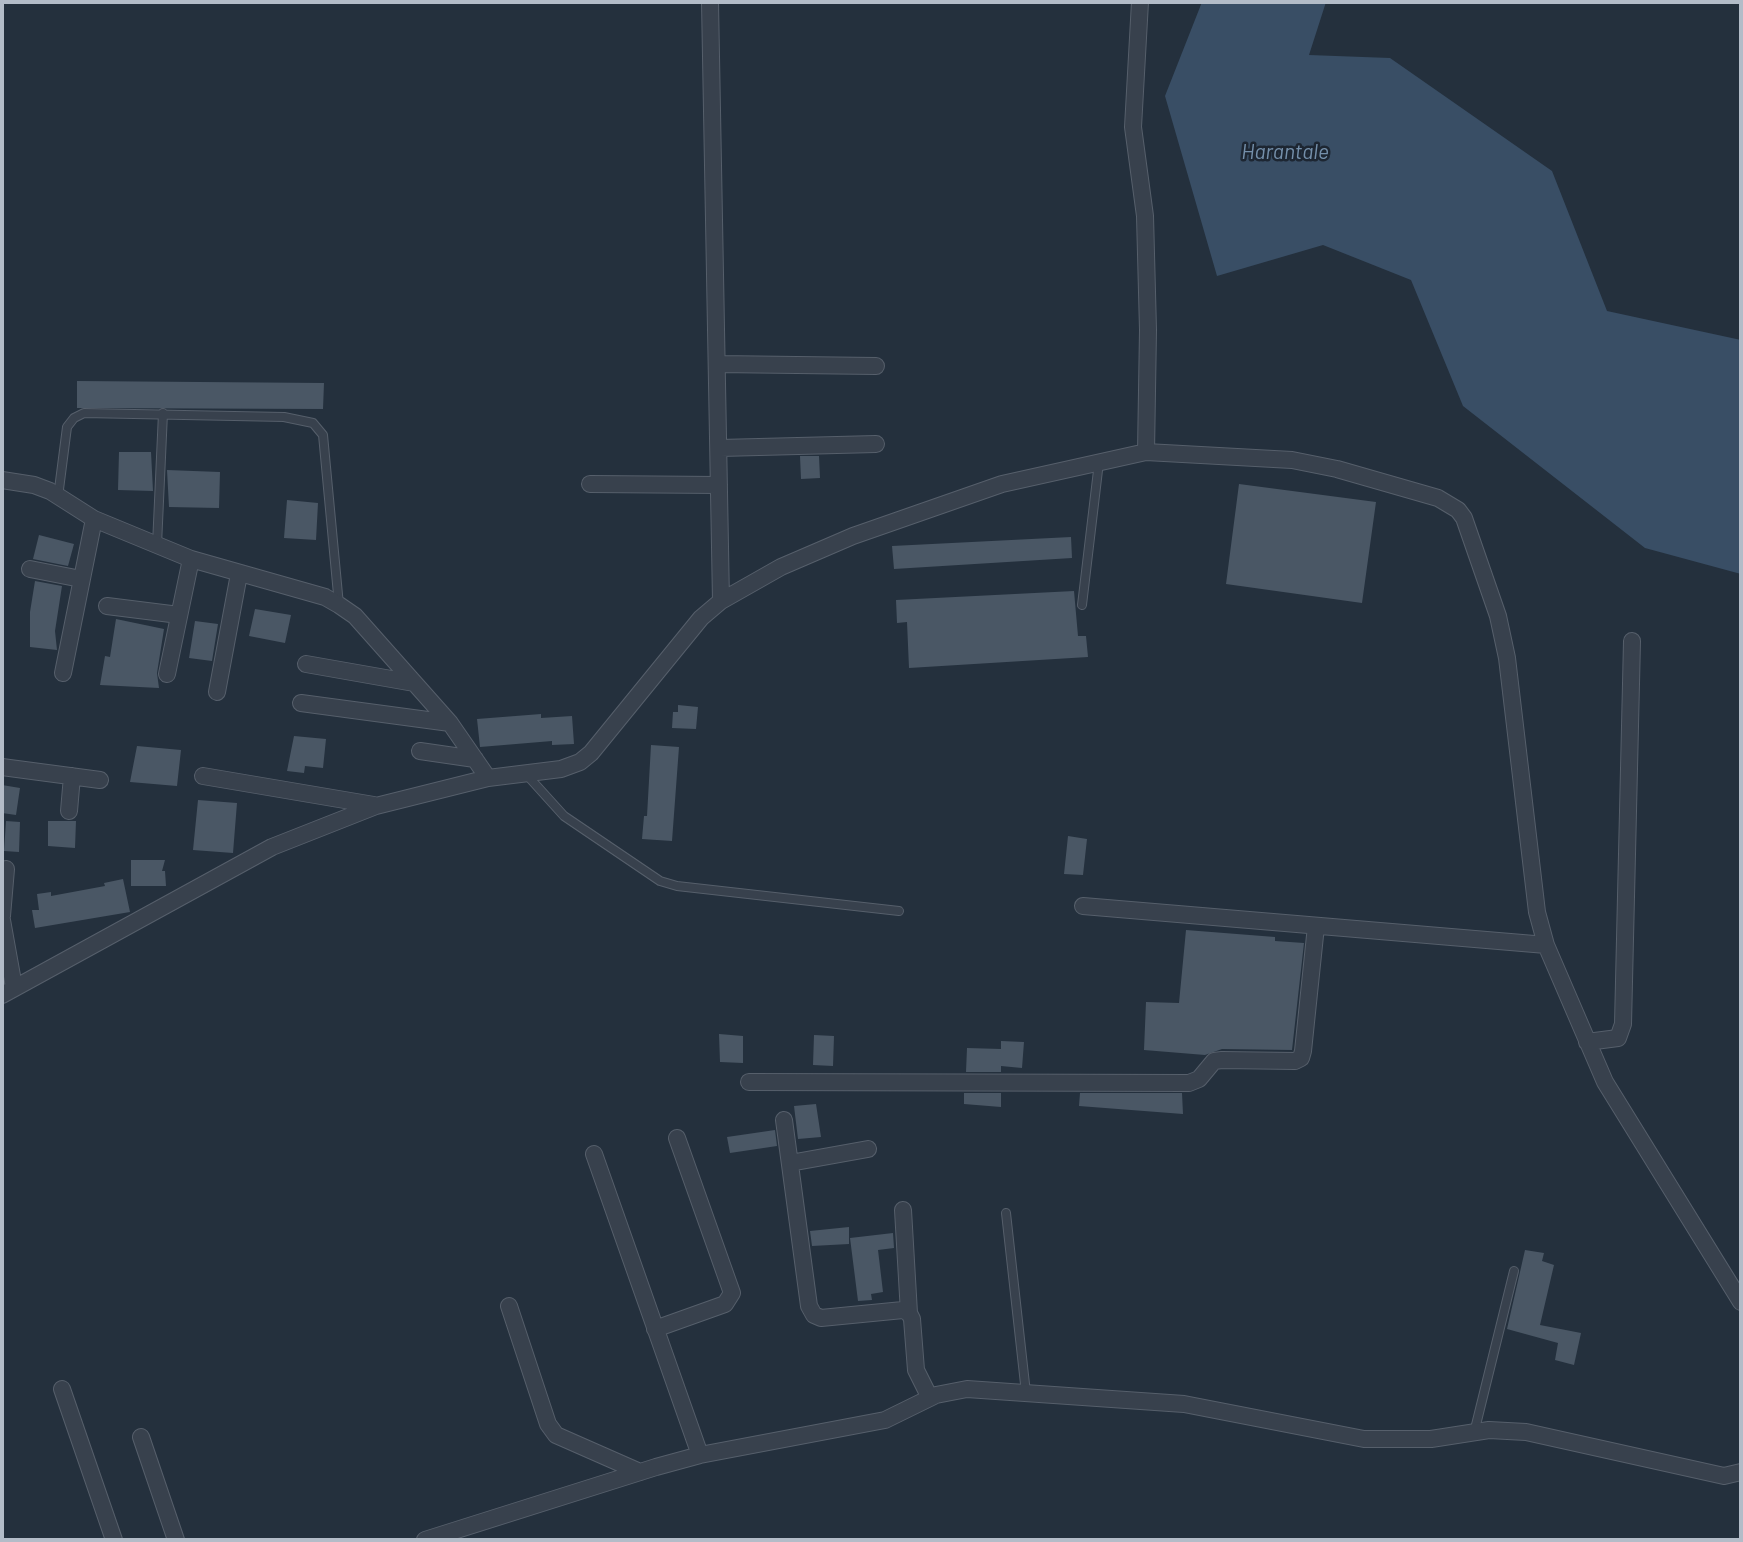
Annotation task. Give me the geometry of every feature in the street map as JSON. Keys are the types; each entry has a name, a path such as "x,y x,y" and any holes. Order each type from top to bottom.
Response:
{"street":[{"path":"710,2 721,601"},
{"path":"1140,2 1133,127 1145,216 1148,330 1146,452"},
{"path":"718,364 876,366"},
{"path":"720,447 876,444"},
{"path":"6,869 2,918 8,991 272,847 376,806 488,778 561,769 580,762 591,753 701,618 721,601 781,567 853,536 1002,484 1146,452 1292,460 1336,469 1438,498 1458,510 1464,518 1497,616 1507,658 1537,912 1546,946 1605,1082 1741,1302"},
{"path":"2,480 34,485 94,519 191,559 325,597 339,605 355,616 450,723 488,778"},
{"path":"590,484 719,485"},
{"path":"63,673 94,519"},
{"path":"167,674 191,559"},
{"path":"30,569 81,579"},
{"path":"217,692 239,574"},
{"path":"107,606 179,615"},
{"path":"1587,1042 1618,1038 1623,1024 1632,641"},
{"path":"306,664 414,682"},
{"path":"301,703 450,723"},
{"path":"421,751 475,759"},
{"path":"2,767 100,780"},
{"path":"69,811 72,776"},
{"path":"204,776 376,806"},
{"path":"1083,906 1546,946"},
{"path":"749,1082 1189,1083 1199,1079 1214,1061 1295,1061 1301,1058 1304,1051 1315,926"},
{"path":"784,1120 809,1306 814,1315 821,1318 903,1310 909,1313"},
{"path":"656,1329 725,1304 732,1293 677,1138"},
{"path":"790,1163 868,1149"},
{"path":"594,1154 701,1455"},
{"path":"903,1210 909,1313 912,1319 916,1370 930,1398"},
{"path":"509,1306 548,1424 556,1435 640,1472"},
{"path":"62,1389 114,1540"},
{"path":"425,1540 701,1455 885,1420 930,1398 950,1391 967,1390 1184,1404 1364,1439 1431,1439 1474,1433 1526,1432 1724,1476 1741,1472"},
{"path":"141,1437 176,1540"}],"lane":[{"path":"58,497 67,427 74,418 84,413 284,417 313,423 323,435 339,605"},
{"path":"157,545 163,413"},
{"path":"1082,605 1099,462"},
{"path":"525,774 564,816 660,881 677,886 899,911"},
{"path":"1006,1213 1026,1393"},
{"path":"1474,1433 1514,1271"}],"water":[{"name":"Harantale","path":"1202,2 1326,2 1309,55 1390,58 1552,171 1607,311 1741,340 1741,574 1645,548 1463,406 1411,280 1323,245 1217,276 1165,96"}],"building":[{"path":"77,381 324,383 323,409 77,408"},
{"path":"119,452 151,452 153,491 118,490"},
{"path":"800,456 819,456 820,478 801,479"},
{"path":"167,470 220,472 219,508 169,507"},
{"path":"1239,484 1376,502 1362,603 1226,584"},
{"path":"287,500 318,503 316,540 284,538"},
{"path":"39,535 74,544 68,566 33,559"},
{"path":"1071,537 1072,558 894,569 892,546"},
{"path":"35,581 62,586 55,631 57,650 30,647 30,612"},
{"path":"1074,591 1078,636 1086,636 1088,657 909,668 907,622 897,623 896,600"},
{"path":"255,609 291,615 285,643 249,636"},
{"path":"116,619 164,629 157,673 159,688 100,685 105,656 110,657"},
{"path":"195,621 218,624 212,661 189,658"},
{"path":"678,705 698,707 696,729 672,728 673,712 678,712"},
{"path":"541,714 541,718 572,716 574,744 552,745 552,741 480,747 477,719"},
{"path":"294,736 326,739 323,768 305,766 304,773 287,771"},
{"path":"651,745 679,747 672,841 642,839 644,816 647,816"},
{"path":"137,746 181,750 177,786 130,782"},
{"path":"2,785 20,788 16,815 2,813"},
{"path":"198,800 237,803 233,853 193,850"},
{"path":"6,821 20,822 19,852 4,851"},
{"path":"48,821 76,821 75,848 48,846"},
{"path":"1068,836 1087,839 1083,875 1064,874"},
{"path":"131,860 165,860 162,871 165,871 166,886 131,886"},
{"path":"123,879 130,912 35,928 32,910 39,910 37,894 51,892 51,896 105,886 104,883"},
{"path":"1186,930 1275,937 1275,941 1304,943 1292,1050 1222,1049 1205,1055 1144,1050 1146,1002 1179,1003"},
{"path":"719,1034 743,1036 743,1063 720,1062"},
{"path":"814,1035 834,1036 833,1066 813,1065"},
{"path":"1001,1041 1024,1042 1022,1068 1001,1066 1001,1072 966,1072 967,1048 1001,1049"},
{"path":"964,1093 1001,1093 1001,1107 964,1104"},
{"path":"1080,1093 1182,1093 1183,1114 1079,1106"},
{"path":"816,1104 821,1137 798,1139 794,1106"},
{"path":"775,1130 777,1146 730,1153 727,1137"},
{"path":"849,1227 849,1244 812,1246 810,1231"},
{"path":"893,1233 894,1248 878,1250 883,1292 871,1294 872,1300 858,1301 850,1238"},
{"path":"1525,1250 1544,1253 1542,1261 1554,1265 1540,1325 1581,1333 1574,1365 1555,1360 1558,1343 1507,1329"}]}
